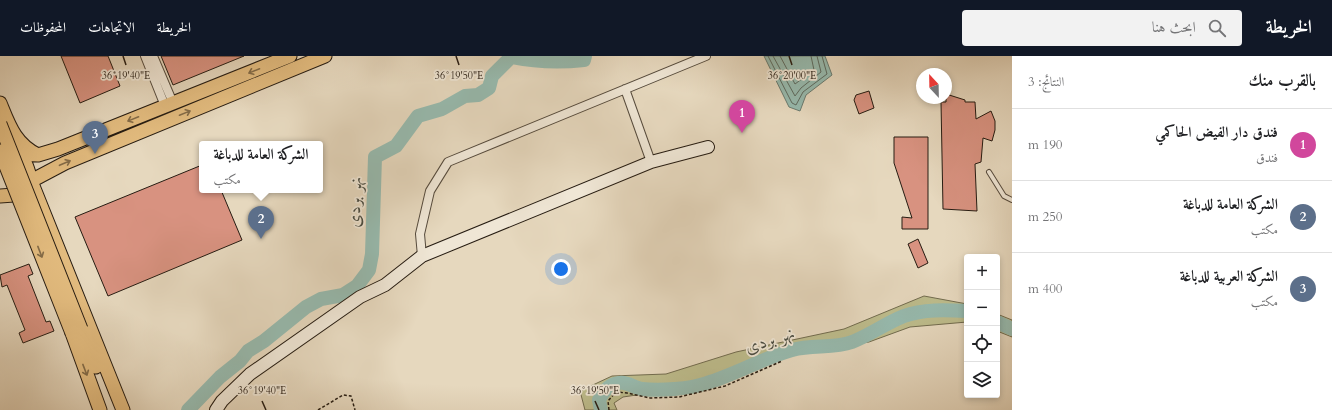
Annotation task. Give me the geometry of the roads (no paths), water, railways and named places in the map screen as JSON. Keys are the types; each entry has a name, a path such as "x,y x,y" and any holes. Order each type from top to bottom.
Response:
{"main road":[{"path":"113,410 76,331 0,151 16,154 38,155 58,149 290,56"},
{"path":"0,196 14,196 31,181 65,163 325,56"},
{"path":"0,103 14,136 25,147 38,155"},
{"path":"0,124 76,331 100,410"},
{"path":"16,154 26,163 31,181 123,410"}],"street":[{"path":"145,56 169,105"},
{"path":"153,56 169,105"},
{"path":"422,256 420,234 430,191 448,162 706,56"},
{"path":"625,89 651,162"},
{"path":"216,410 222,401 250,374 345,309 360,297 385,285 422,256 651,162 708,147"},
{"path":"207,410 244,371 299,332 345,309"}],"lane":[{"path":"989,172 1004,196 1012,200"}],"water":[{"path":"764,56 825,56 832,75 806,95 800,111 789,107"}],"waterway":[{"name":"نهر بردى","path":"188,410 220,377 240,361 248,351 264,341 306,307 321,299 343,295 357,286 369,270 372,254 375,157 396,146 418,116 442,109 465,96 478,95 489,88 492,76 511,57 538,61 565,62 584,60 585,56"},
{"name":"نهر بردى","path":"601,410 599,400 607,389 616,384 625,383 649,390 692,387 729,375 781,353 800,348 837,345 852,342 897,319 911,314 935,310 964,311"},
{"name":"نهر بردى","path":"1000,323 1012,329"}],"place":[{"name":"فندق دار الفيض الحاكمي","path":"742,133"},
{"name":"الشركة العربية للدباغة","path":"95,154"},
{"name":"الشركة العامة للدباغة","path":"261,239"}]}
